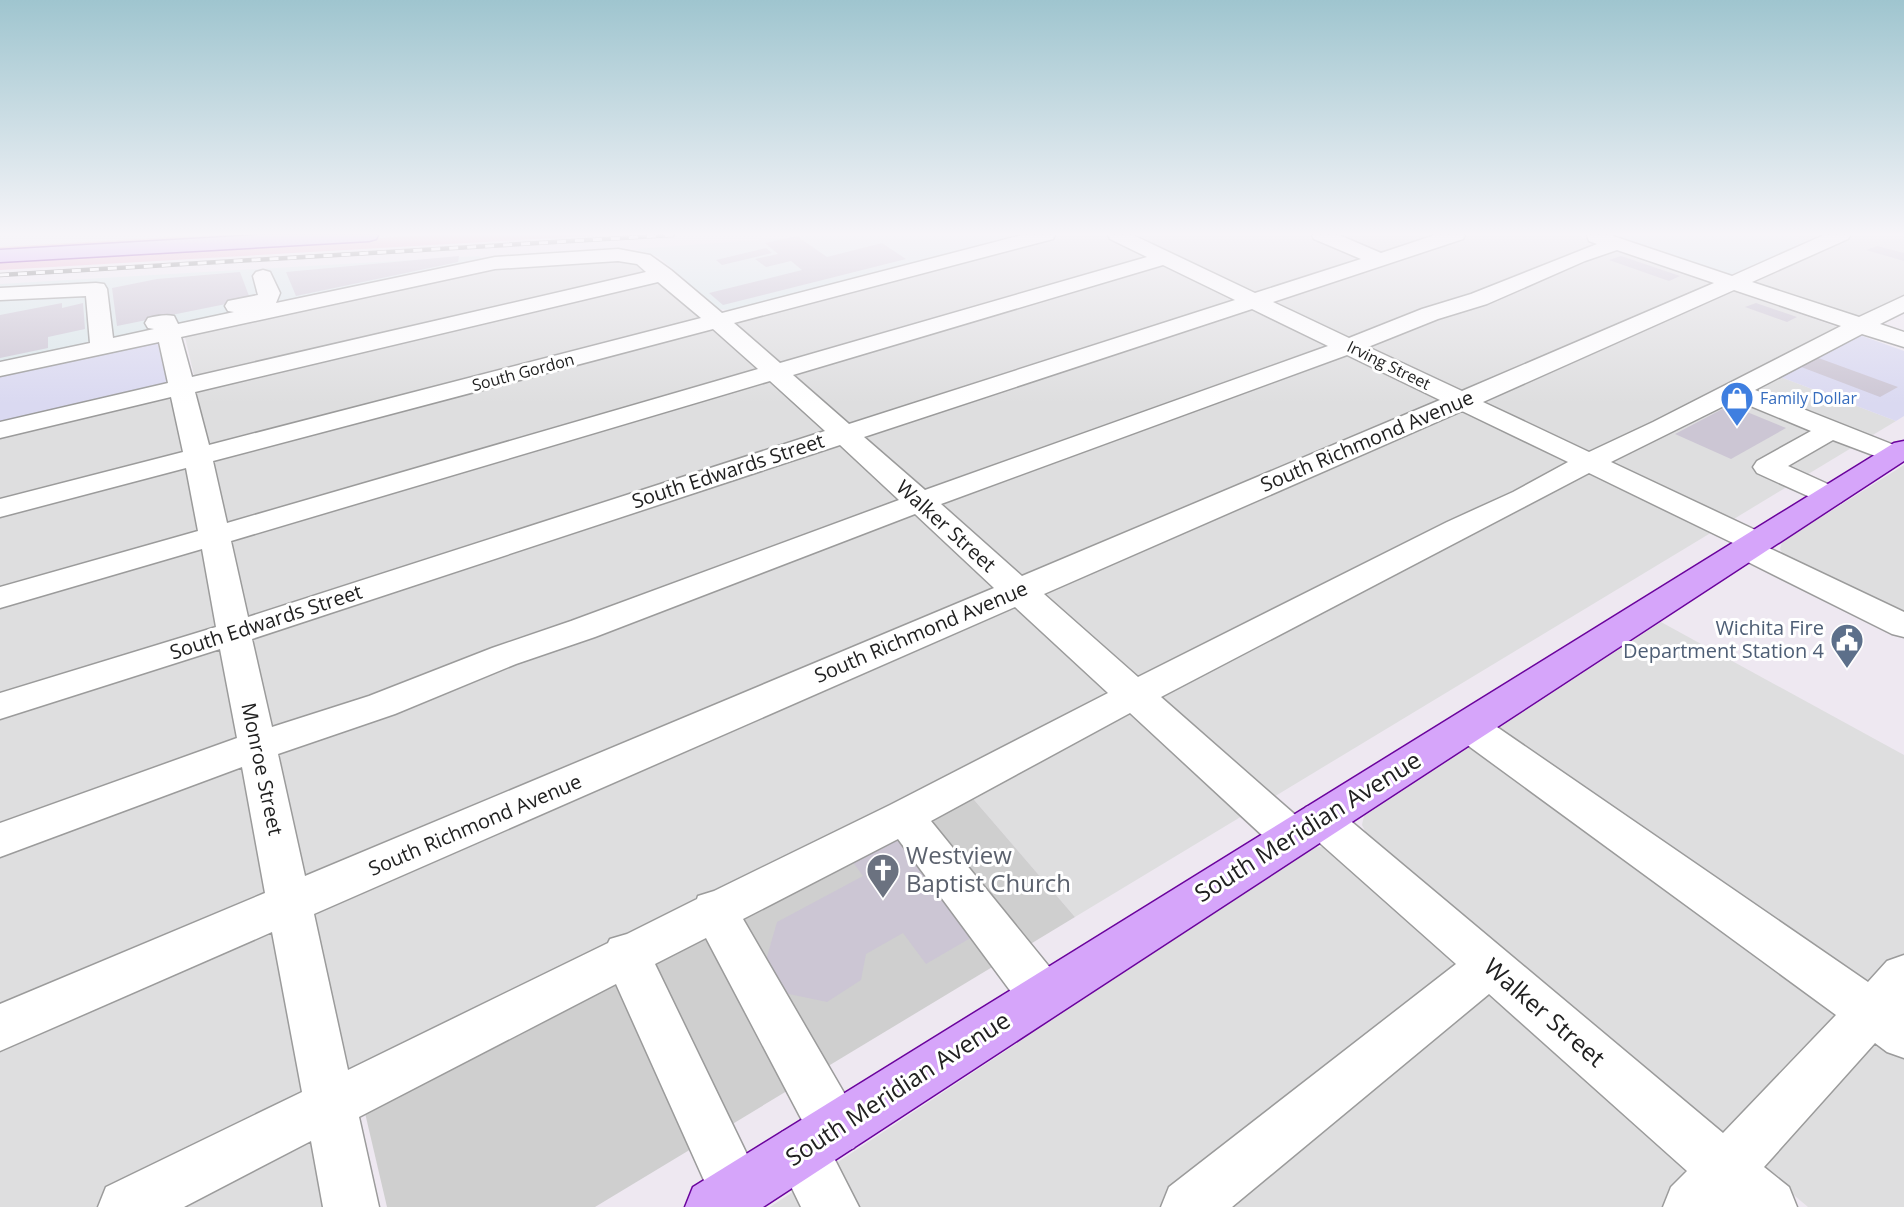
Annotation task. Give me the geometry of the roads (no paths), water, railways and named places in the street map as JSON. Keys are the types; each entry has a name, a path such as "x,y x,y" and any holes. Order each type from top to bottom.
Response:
{"main road":[{"name":"South Meridian Avenue","path":"725,1200 1899,452"}],"street":[{"path":"268,291 268,305"},
{"name":"Walker Street","path":"0,369 101,341 342,291"},
{"path":"0,430 590,291"},
{"name":"Walker Street","path":"684,291 1134,694 1489,966 1769,1207"},
{"name":"South Gordon","path":"0,508 831,291"},
{"path":"0,598 1051,291"},
{"name":"Irving Street","path":"1236,291 1589,462 1904,626"},
{"name":"South Edwards Street","path":"0,706 234,633 1281,291"},
{"path":"0,840 257,746 382,705 504,656 645,606 1430,314 1497,291"},
{"name":"South Richmond Avenue","path":"0,1028 290,906 1713,291"},
{"path":"1765,291 1896,324"},
{"path":"6,303 97,294 101,341"},
{"path":"126,1207 626,954 904,817 1134,694 1458,528 1523,498 1589,462 1662,429 1733,390 1896,324"},
{"name":"Monroe Street","path":"168,326 198,456 351,1207"},
{"path":"1733,390 1831,430 1899,452"},
{"path":"1831,430 1767,467 1831,496"},
{"path":"1468,726 1893,1007 1691,1207"},
{"path":"904,817 1044,996"},
{"path":"714,910 818,1140 831,1207"},
{"path":"626,954 725,1200"},
{"path":"1189,1207 1489,966"}],"place":[{"name":"Family Dollar","path":"1737,427"},
{"name":"Wichita Fire Department Station 4","path":"1847,669"},
{"name":"Westview Baptist Church","path":"883,899"}]}
